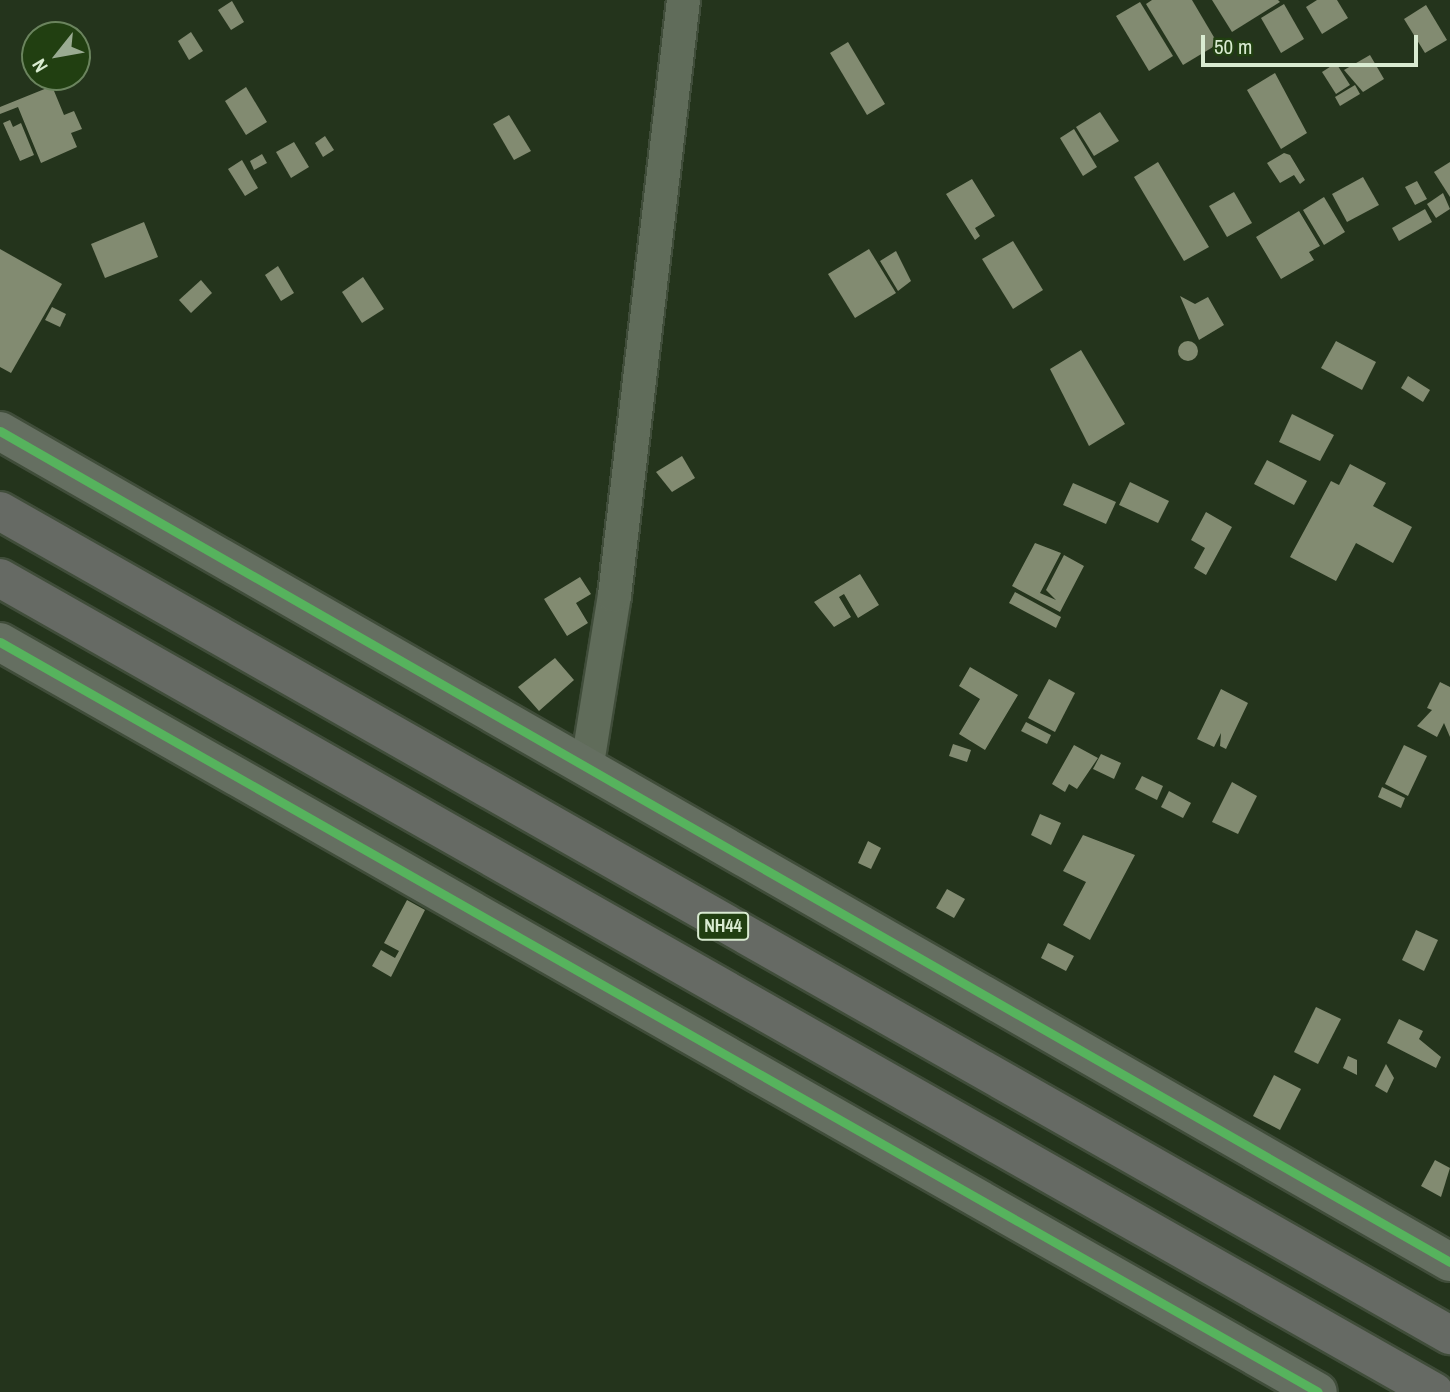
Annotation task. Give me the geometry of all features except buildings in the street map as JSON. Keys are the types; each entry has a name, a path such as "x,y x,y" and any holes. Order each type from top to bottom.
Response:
{"highway":[{"name":"NH44","path":"0,511 1450,1335"},
{"name":"NH44","path":"0,578 1434,1392"}],"street":[{"path":"587,763 614,595 683,0"},
{"path":"0,431 587,763 1450,1262"},
{"path":"0,642 1318,1392"}],"cycle path":[{"path":"0,431 1450,1262"},
{"path":"0,642 1318,1392"}]}
